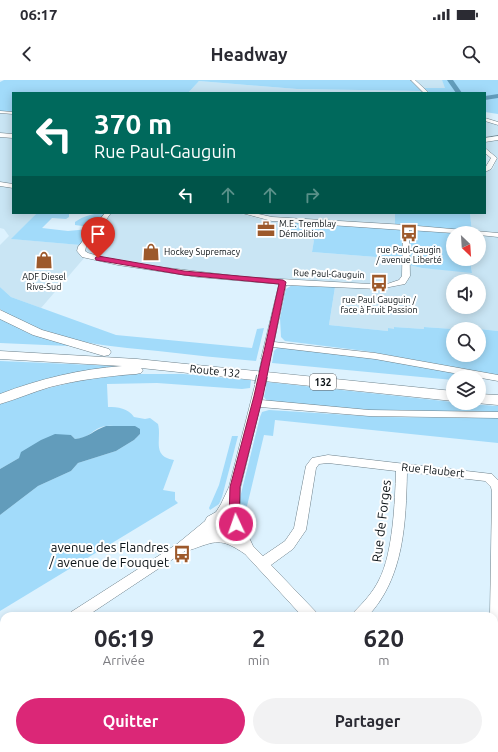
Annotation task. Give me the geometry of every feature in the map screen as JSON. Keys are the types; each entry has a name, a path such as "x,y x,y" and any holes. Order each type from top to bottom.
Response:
{"highway":[{"path":"0,314 17,324 40,334 104,352"},
{"name":"Route 132","path":"0,348 104,352 446,385"},
{"name":"Route 132","path":"0,356 103,360 446,395"},
{"path":"0,399 45,384 84,376 124,371 193,369"},
{"path":"486,390 498,391"},
{"path":"486,399 498,400"}],"street":[{"path":"413,80 426,92"},
{"path":"0,112 12,113"},
{"path":"486,119 498,124"},
{"path":"0,136 12,136"},
{"path":"486,140 498,138"},
{"path":"486,151 494,158 489,168 486,170"},
{"path":"0,184 12,186"},
{"name":"Rue Paul-Gauguin","path":"107,214 82,247 81,251 85,255 184,273 283,282 371,286 392,285 402,282 406,276 406,227"},
{"path":"250,214 272,219 446,230"},
{"path":"486,234 498,235"},
{"path":"82,612 181,548 210,524 212,519 220,515 226,507 235,487 256,403 283,282"},
{"path":"269,344 376,356 498,378"},
{"path":"256,403 369,413 498,415"},
{"name":"Rue Flaubert","path":"262,564 289,545 300,530 311,466 316,461 328,459 483,476 491,479 496,485 498,492 497,612"},
{"name":"Rue de Forges","path":"363,612 376,598 387,579 392,565 396,546 402,467"},
{"path":"181,548 204,539 232,533 235,529 235,487"},
{"path":"220,515 230,516 235,522 249,550"},
{"path":"210,524 212,532 237,542 249,550 307,612"}],"shaded area":[{"path":"4,80 410,80 421,91 297,89 199,81 189,92 12,92 12,112 0,111 0,82"},
{"path":"415,80 442,80 446,88 423,88"},
{"path":"442,80 498,80 498,114 486,112 486,92 429,92 423,88 445,88"},
{"path":"199,81 297,89 422,92 189,92"},
{"path":"0,113 12,114 12,135 0,134"},
{"path":"486,120 498,125 498,137 486,139"},
{"path":"0,137 12,138 12,184 0,183"},
{"path":"498,140 498,233 486,233 486,226 471,226 470,214 486,214 486,171 493,169 497,158 486,148 486,142"},
{"path":"0,186 12,187 12,214 36,214 12,239 80,245 78,253 85,257 41,308 11,297 0,287 0,245 9,236 4,229 0,228"},
{"path":"36,214 69,214 69,217 66,219 52,218 42,228 68,231 89,229 90,227 75,225 75,222 89,215 104,214 80,245 11,239"},
{"path":"110,214 242,214 261,219 286,222 279,232 306,235 314,240 312,252 402,259 402,277 394,283 338,283 268,279 188,271 93,255 86,252 86,246"},
{"path":"256,214 395,214 395,225 273,218"},
{"path":"395,214 470,214 471,226 446,226 446,230 395,225"},
{"path":"286,222 399,229 402,234 402,259 312,252 314,240 306,235 279,232 281,223"},
{"path":"415,230 446,232 446,266 471,266 472,273 422,268 409,265 409,233"},
{"path":"486,235 498,236 498,331 486,330 486,322 446,322 446,328 394,327 394,329 388,331 329,325 335,287 400,286 408,281 409,265 422,268 472,272 471,266 486,266"},
{"path":"292,285 335,287 329,325 388,331 388,328 394,329 394,327 446,329 446,362 486,362 486,330 498,331 498,375 486,373 486,370 470,370 365,351 285,341 281,337 280,318 286,289"},
{"path":"0,287 11,297 116,335 252,348 257,329 264,328 256,361 96,344 56,335 17,320 0,309"},
{"path":"0,318 28,333 69,344 68,346 0,343"},
{"path":"278,347 380,358 446,371 446,379 272,363 274,351"},
{"path":"0,361 139,367 0,395"},
{"path":"130,374 183,374 251,380 250,388 242,389 157,383 107,384 108,407 122,409 132,414 134,417 145,419 150,418 158,424 160,451 162,455 174,460 163,490 175,492 175,500 178,503 0,611 0,515 38,486 71,471 78,463 116,451 134,440 140,434 119,427 102,427 82,438 75,439 71,435 19,458 0,469 0,403 64,384"},
{"path":"267,382 446,401 446,410 486,410 486,405 498,406 498,413 392,412 267,401 264,397"},
{"path":"269,410 381,417 498,418 498,443 275,420 273,436 264,435 242,527 237,510 260,417 262,412"},
{"path":"106,426 135,426 140,429 140,434 134,440 116,451 78,463 71,471 38,486 0,515 0,469 19,458 21,452 41,440 55,434 71,435 75,439 87,436"},
{"path":"232,436 238,436 222,497 219,504 210,510 209,508 219,485"}],"waterway":[{"path":"450,80 458,92"},
{"path":"486,98 498,96"}],"place":[{"name":"M.E. Tremblay Démolition","path":"266,229"},
{"name":"rue Paul-Gaugin / avenue Liberté","path":"409,233"},
{"name":"Hockey Supremacy","path":"151,252"},
{"name":"ADF Diesel Rive-Sud","path":"44,260"},
{"name":"rue Paul Gauguin / face à Fruit Passion","path":"379,283"},
{"name":"avenue des Flandres / avenue de Fouquet","path":"182,554"}],"route":[{"path":"98,258 184,273 283,282 258,396 235,487 236,502 234,519 236,524"}]}
